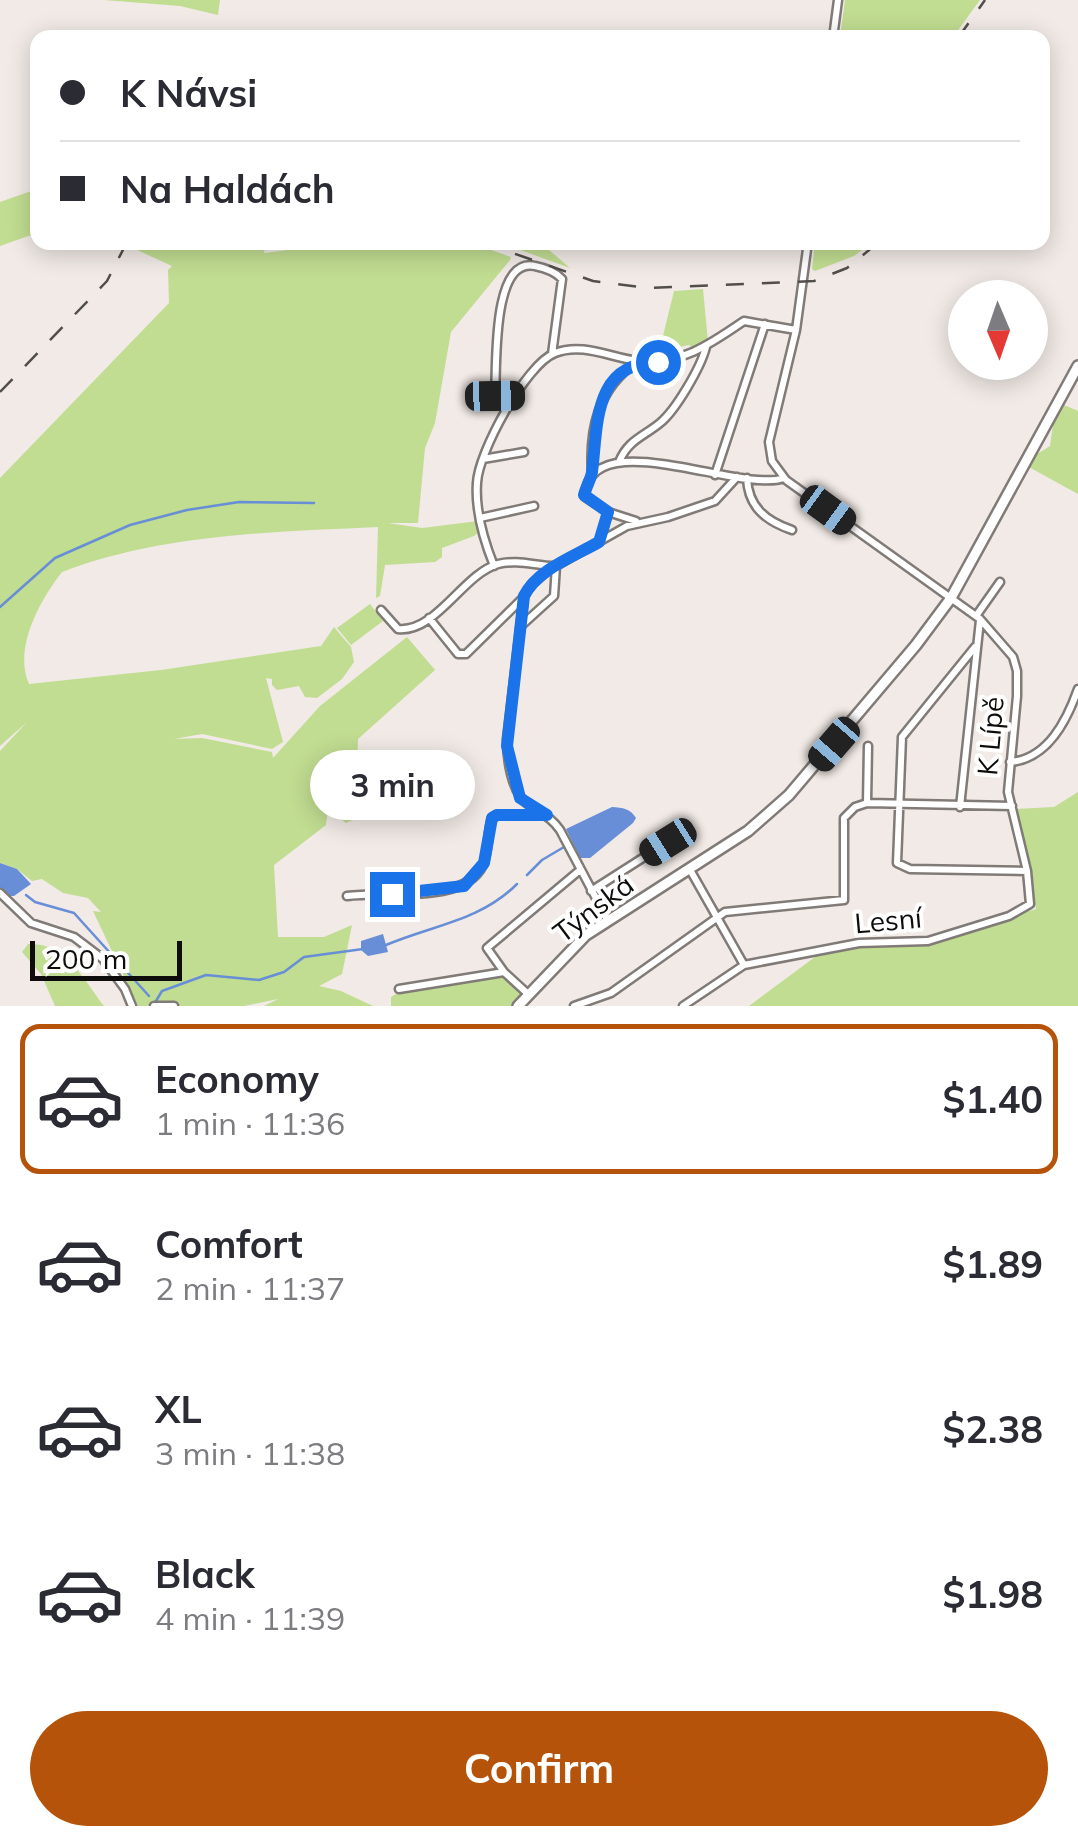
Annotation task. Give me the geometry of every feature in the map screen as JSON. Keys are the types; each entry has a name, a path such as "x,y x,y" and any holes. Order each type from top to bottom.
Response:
{"main road":[{"name":"Týnská","path":"518,1006 580,941 607,919 748,831 783,801 951,598 1078,366"}],"street":[{"path":"835,30 838,0"},
{"path":"592,475 616,462 658,463 737,478 784,478 772,461 769,442 796,330 807,250"},
{"path":"516,396 495,396 500,304 504,286 514,270 522,266 553,272 562,280 552,354"},
{"path":"494,566 480,518 476,482 482,460 516,396 552,354 580,350 638,362 671,360 706,347 744,321 796,330"},
{"path":"715,475 765,324"},
{"path":"616,462 630,443 667,416 692,378 706,347"},
{"path":"638,362 604,393 593,446 592,475 584,495 608,512 642,522"},
{"path":"593,446 602,456 616,462"},
{"path":"482,460 524,452"},
{"path":"429,618 458,654 466,654 546,572 628,526 715,500 737,478"},
{"path":"748,478 748,494 758,512 792,530"},
{"name":"K Lípě","path":"784,478 978,617 1005,645 1017,672 1008,787 1030,904"},
{"path":"480,518 534,506"},
{"path":"599,542 608,512"},
{"path":"381,610 400,630 414,628 494,566 522,562 556,566"},
{"path":"520,627 551,600 556,589 556,566"},
{"path":"546,572 556,589"},
{"path":"960,807 978,617 1000,582"},
{"path":"524,596 508,756 520,798 547,815 565,836 607,919"},
{"path":"976,647 902,737 897,860 910,870 1026,871"},
{"path":"1010,762 1030,756 1046,744 1070,714 1078,689"},
{"path":"867,803 868,746"},
{"path":"574,1006 611,993 726,912 844,900 844,816 855,806 1012,806"},
{"path":"347,896 458,888 482,868 492,818 547,815"},
{"path":"591,891 688,829"},
{"path":"683,1006 744,965 690,868"},
{"path":"528,994 488,954 489,945 580,870"},
{"path":"0,893 31,923 74,936 103,959 132,1006"},
{"name":"Lesní","path":"744,965 859,944 928,941 1009,916 1030,904"},
{"path":"399,989 504,972"},
{"path":"154,1006 174,1006"}],"green space":[{"path":"104,0 220,0 218,15 180,6"},
{"path":"845,0 980,0 958,30 841,30"},
{"path":"30,191 30,235 0,246 0,202"},
{"path":"137,250 265,250 264,253 491,250 511,257 451,332 435,423 425,448 418,523 388,523 422,528 478,521 480,531 442,548 442,557 435,562 385,565 380,596 376,598 378,527 178,542 100,559 62,572 31,625 24,656 29,684 161,670 321,646 334,627 351,647 354,662 342,679 317,698 305,697 299,686 277,690 272,679 266,678 283,742 272,749 202,734 174,739 202,738 272,752 273,758 320,706 407,637 435,670 358,739 356,818 346,823 340,818 340,802 329,800 326,825 274,865 278,937 324,937 352,925 342,974 319,986 373,1006 264,1006 278,999 244,1006 138,1006 93,911 101,912 88,898 63,893 42,879 32,881 17,869 0,863 0,751 27,722 0,746 0,478 169,303 168,270 172,266"},
{"path":"520,250 549,250 570,268"},
{"path":"814,250 862,250 815,271"},
{"path":"703,289 708,342 694,350 689,345 658,356 674,291"},
{"path":"1064,405 1078,411 1078,494 1027,466 1050,446 1053,424"},
{"path":"370,604 383,621 351,645 337,628"},
{"path":"1078,792 1078,1006 749,1006 819,954 926,944 1036,909 1016,809 1054,807"},
{"path":"28,944 53,949 63,956 104,1006 55,1006 41,974 22,952"},
{"path":"503,976 523,993 512,1006 391,1006 391,997 401,991"}],"water":[{"path":"612,807 629,810 636,818 590,858 580,858 566,829"},
{"path":"0,863 17,869 31,884 14,896 7,896 0,889"},
{"path":"383,934 388,952 368,956 361,950 361,941"}],"waterway":[{"path":"0,607 55,558 130,525 239,502 314,503"},
{"path":"527,875 564,847"},
{"path":"386,945 472,914 517,884"},
{"path":"26,895 35,902 74,913 149,996"},
{"path":"156,1001 162,991 206,975 259,980 284,972 304,957 363,949"}],"railway":[{"path":"964,30 985,0"},
{"path":"0,392 107,281 123,250"},
{"path":"504,250 593,281 648,288 814,281 847,268 869,250"}],"route":[{"path":"392,894 464,886 482,868 492,818 547,815 520,798 509,761 508,738 524,596 547,571 599,542 608,512 584,495 592,475 593,442 602,397 638,362 658,362"}]}
